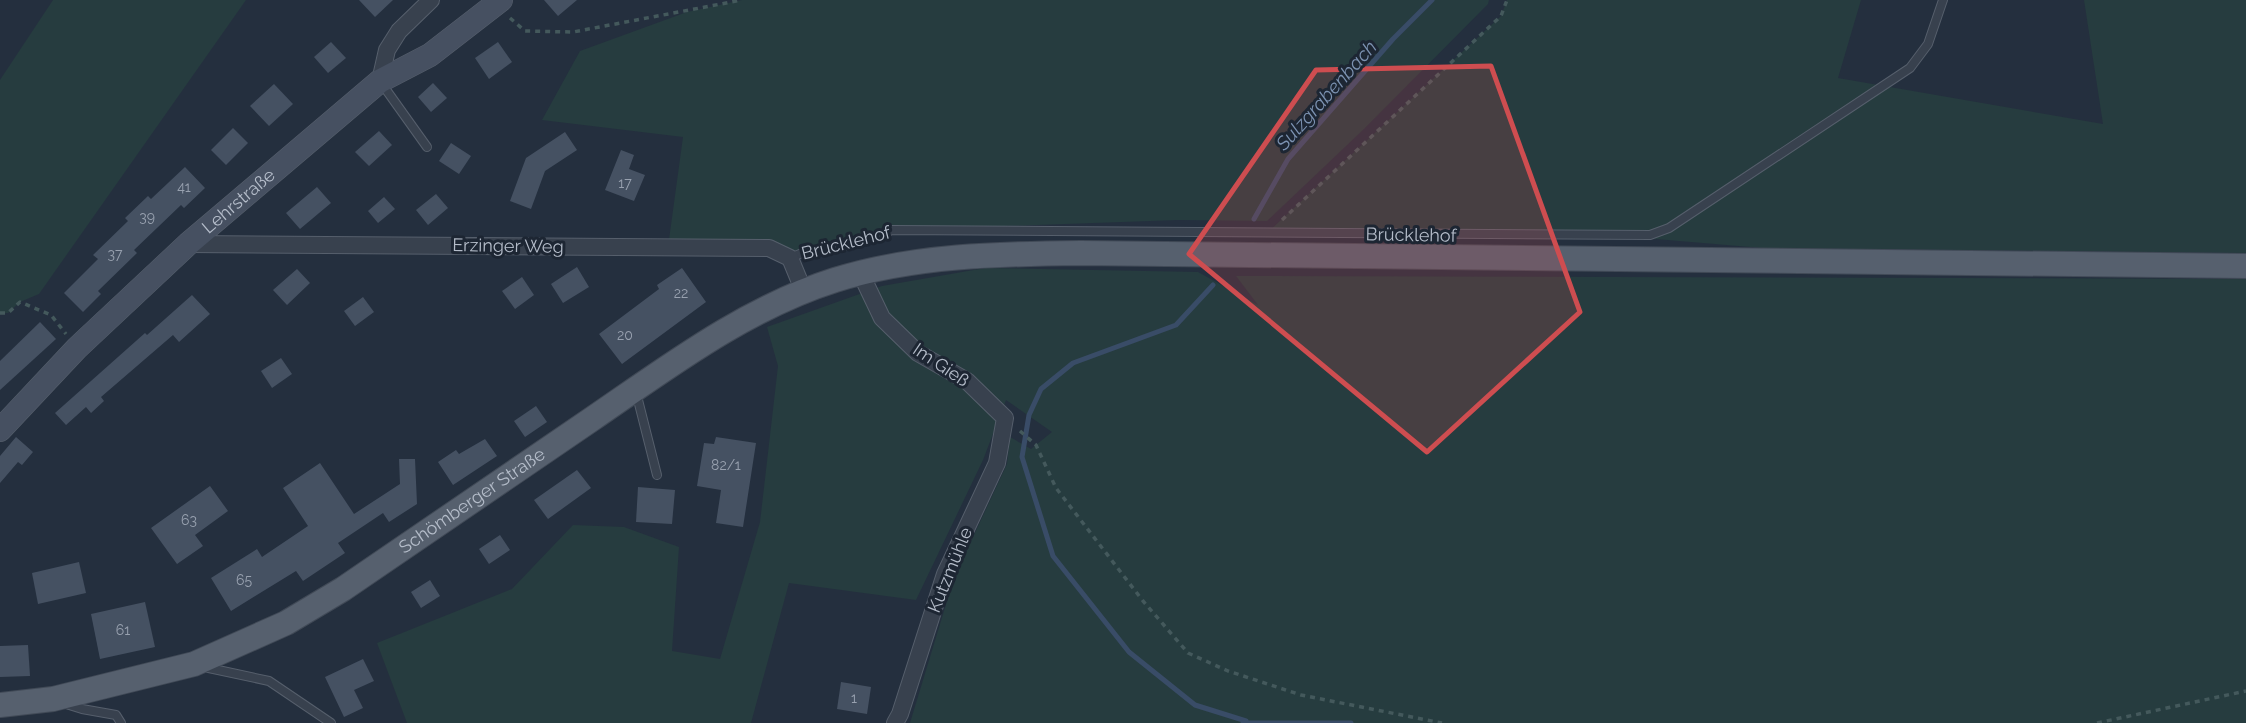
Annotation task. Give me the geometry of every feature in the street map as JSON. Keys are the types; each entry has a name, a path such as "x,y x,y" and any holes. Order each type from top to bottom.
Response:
{"main road":[{"name":"Schömberger Straße","path":"0,705 53,699 194,664 286,623 343,589 635,389 746,319 835,280 929,260 1000,254 1082,253 2246,266"}],"street":[{"path":"380,81 387,50 400,31 431,0"},
{"name":"Lehrstraße","path":"0,430 77,348 188,244 380,81 430,55 498,3"},
{"name":"Erzinger Weg","path":"188,244 769,248 790,258"},
{"path":"790,258 804,292"},
{"name":"Im Gieß","path":"861,274 882,318 918,353 967,381 1005,418"},
{"name":"Kutzmühle","path":"895,723 945,574 996,463 1005,418"}],"lane":[{"name":"Brücklehof","path":"790,258 802,253 852,245 892,230 1650,235 1669,228 1910,68 1928,44 1943,0"},
{"path":"380,81 427,147"},
{"path":"635,389 657,475"},
{"path":"194,664 270,681 331,723"},
{"path":"53,699 82,709 116,715 121,723"}],"path":[{"path":"498,3 525,31 573,32 742,0"},
{"path":"1267,233 1501,16 1507,0"},
{"path":"0,313 8,313 20,302 51,315 77,348"},
{"path":"1036,445 1056,488 1143,601 1188,653 1228,671 1301,695 1442,723"},
{"path":"2097,723 2246,691"}],"highlighted area":[{"path":"1491,66 1580,312 1427,452 1189,254 1316,70"}],"green space":[{"path":"53,0 246,0 39,294 20,302 8,313 0,313 0,80"},
{"path":"742,0 1489,0 1364,129 1267,221 1178,220 892,230 852,245 790,258 769,248 668,247 683,137 542,120 580,51 687,12"},
{"path":"1507,0 1861,0 1838,78 2103,124 2084,0 2246,0 2246,253 1762,248 1632,237 1267,233 1501,16"},
{"path":"985,268 1198,272 1258,305 1236,276 2246,279 2246,723 910,723 954,578 1007,464 1010,437 1031,449 1052,432 1006,400 983,460 916,600 789,583 751,723 407,723 377,643 512,589 573,525 624,527 679,547 672,651 720,659 760,522 778,366 767,327 882,286"}],"building":[{"path":"359,0 393,0 375,17"},
{"path":"544,0 577,0 558,16"},
{"path":"331,42 346,58 328,73 314,57"},
{"path":"498,42 512,62 489,79 475,58"},
{"path":"433,83 447,98 431,112 418,97"},
{"path":"274,84 293,104 269,126 250,106"},
{"path":"233,128 248,143 226,165 211,150"},
{"path":"379,131 392,145 369,166 355,152"},
{"path":"565,132 577,150 545,171 531,209 510,201 526,158"},
{"path":"451,143 471,156 459,174 439,161"},
{"path":"621,150 634,155 629,169 645,175 634,201 605,190"},
{"path":"185,167 205,188 184,208 181,205 134,250 137,253 98,291 101,294 83,312 64,293 98,259 93,255 128,221 125,218 148,196 151,199"},
{"path":"317,187 331,203 300,229 286,213"},
{"path":"436,194 448,208 428,225 416,210"},
{"path":"384,197 395,209 378,223 368,211"},
{"path":"577,267 589,287 563,303 551,284"},
{"path":"682,268 706,302 622,364 599,334 659,289 657,285"},
{"path":"297,269 310,283 287,305 273,290"},
{"path":"522,277 534,295 515,309 502,291"},
{"path":"192,295 210,314 179,342 173,335 101,397 104,401 91,413 86,407 66,425 55,413"},
{"path":"363,297 374,312 355,326 344,311"},
{"path":"40,322 56,339 0,390 0,361"},
{"path":"281,358 292,374 272,388 261,371"},
{"path":"536,406 547,422 525,437 514,421"},
{"path":"16,437 33,452 22,465 18,462 0,483 0,456"},
{"path":"716,437 756,443 743,527 716,523 721,490 697,486 704,443 714,444"},
{"path":"485,439 497,456 453,485 438,462 456,450 459,454"},
{"path":"399,459 415,459 417,504 389,522 383,513 338,543 345,553 303,581 296,571 231,611 211,578 257,549 262,557 308,526 283,488 320,463 354,514 400,484"},
{"path":"577,470 591,488 548,519 534,500"},
{"path":"210,486 228,511 195,535 203,546 177,564 151,528"},
{"path":"638,487 675,490 672,524 636,522"},
{"path":"500,535 510,550 489,564 479,549"},
{"path":"79,562 86,593 38,604 32,573"},
{"path":"430,580 440,596 421,608 411,592"},
{"path":"145,602 155,647 100,659 91,614"},
{"path":"28,645 30,676 0,677 0,646"},
{"path":"363,659 374,681 354,690 363,708 344,717 325,677"},
{"path":"841,682 871,687 867,714 837,709"}],"waterway":[{"name":"Sulzgrabenbach","path":"1254,219 1288,159 1393,39 1432,0"},
{"name":"Sulzgrabenbach","path":"1213,285 1176,325 1073,363 1041,389 1029,415 1022,457 1053,556 1129,652 1195,705 1246,721"},
{"path":"1243,723 1351,723"}]}
